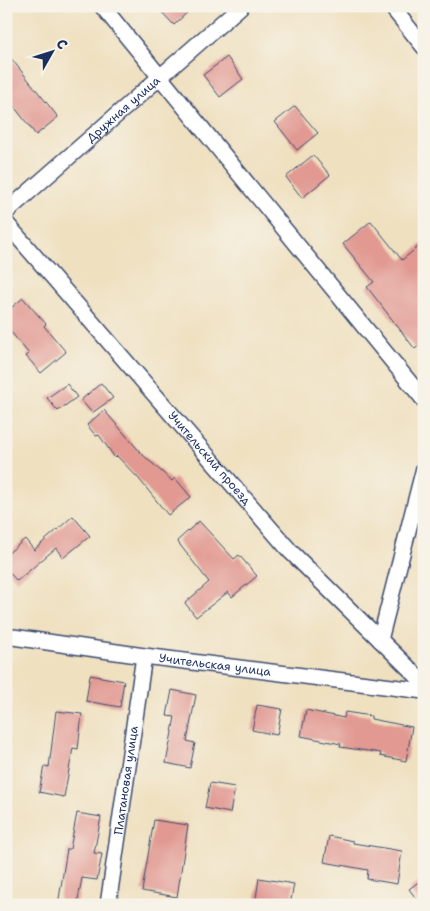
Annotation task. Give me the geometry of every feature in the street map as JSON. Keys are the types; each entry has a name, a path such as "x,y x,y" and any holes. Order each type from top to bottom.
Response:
{"street":[{"path":"102,6 424,400"},
{"name":"Дружная улица","path":"6,212 241,6"},
{"path":"390,6 424,46"},
{"name":"Учительский проезд","path":"6,223 290,551 424,682"},
{"path":"380,640 424,468"},
{"name":"Учительская улица","path":"6,636 424,692"},
{"name":"Платановая улица","path":"108,905 144,656"}],"building":[{"path":"156,6 194,6 174,25"},
{"path":"6,52 58,117 36,135 6,96"},
{"path":"227,57 243,79 220,97 203,75"},
{"path":"295,106 318,133 297,150 275,122"},
{"path":"313,155 330,175 302,198 286,177"},
{"path":"371,221 402,260 424,242 424,341 415,349 367,287 374,282 343,244"},
{"path":"23,298 46,324 44,326 66,352 41,373 26,356 29,354 6,326 6,312"},
{"path":"101,383 113,398 92,413 81,400"},
{"path":"67,384 77,397 58,411 47,398"},
{"path":"104,410 142,454 172,481 175,478 191,497 168,515 139,479 117,456 115,458 99,435 96,436 87,425"},
{"path":"73,516 90,536 63,558 56,548 17,581 6,569 6,555 25,539 34,550"},
{"path":"199,521 234,559 239,555 257,576 232,597 228,592 196,617 185,603 209,582 177,541"},
{"path":"90,675 124,681 120,707 86,701"},
{"path":"172,690 196,695 187,741 195,743 190,768 166,763 175,717 167,716"},
{"path":"257,705 282,709 277,735 252,730"},
{"path":"306,710 344,718 345,712 371,716 371,719 412,727 406,761 380,756 381,753 340,747 341,744 301,736"},
{"path":"56,711 82,714 78,749 73,748 64,797 39,792 44,766 49,767"},
{"path":"210,783 235,787 230,813 205,808"},
{"path":"77,813 101,817 94,853 102,854 97,880 82,878 77,905 58,905 67,849 70,849"},
{"path":"154,820 188,825 177,897 142,891"},
{"path":"329,836 353,841 353,843 402,851 397,884 367,879 368,870 324,862"},
{"path":"259,878 294,884 290,905 255,905"},
{"path":"424,878 424,905 421,905 409,889"}]}
